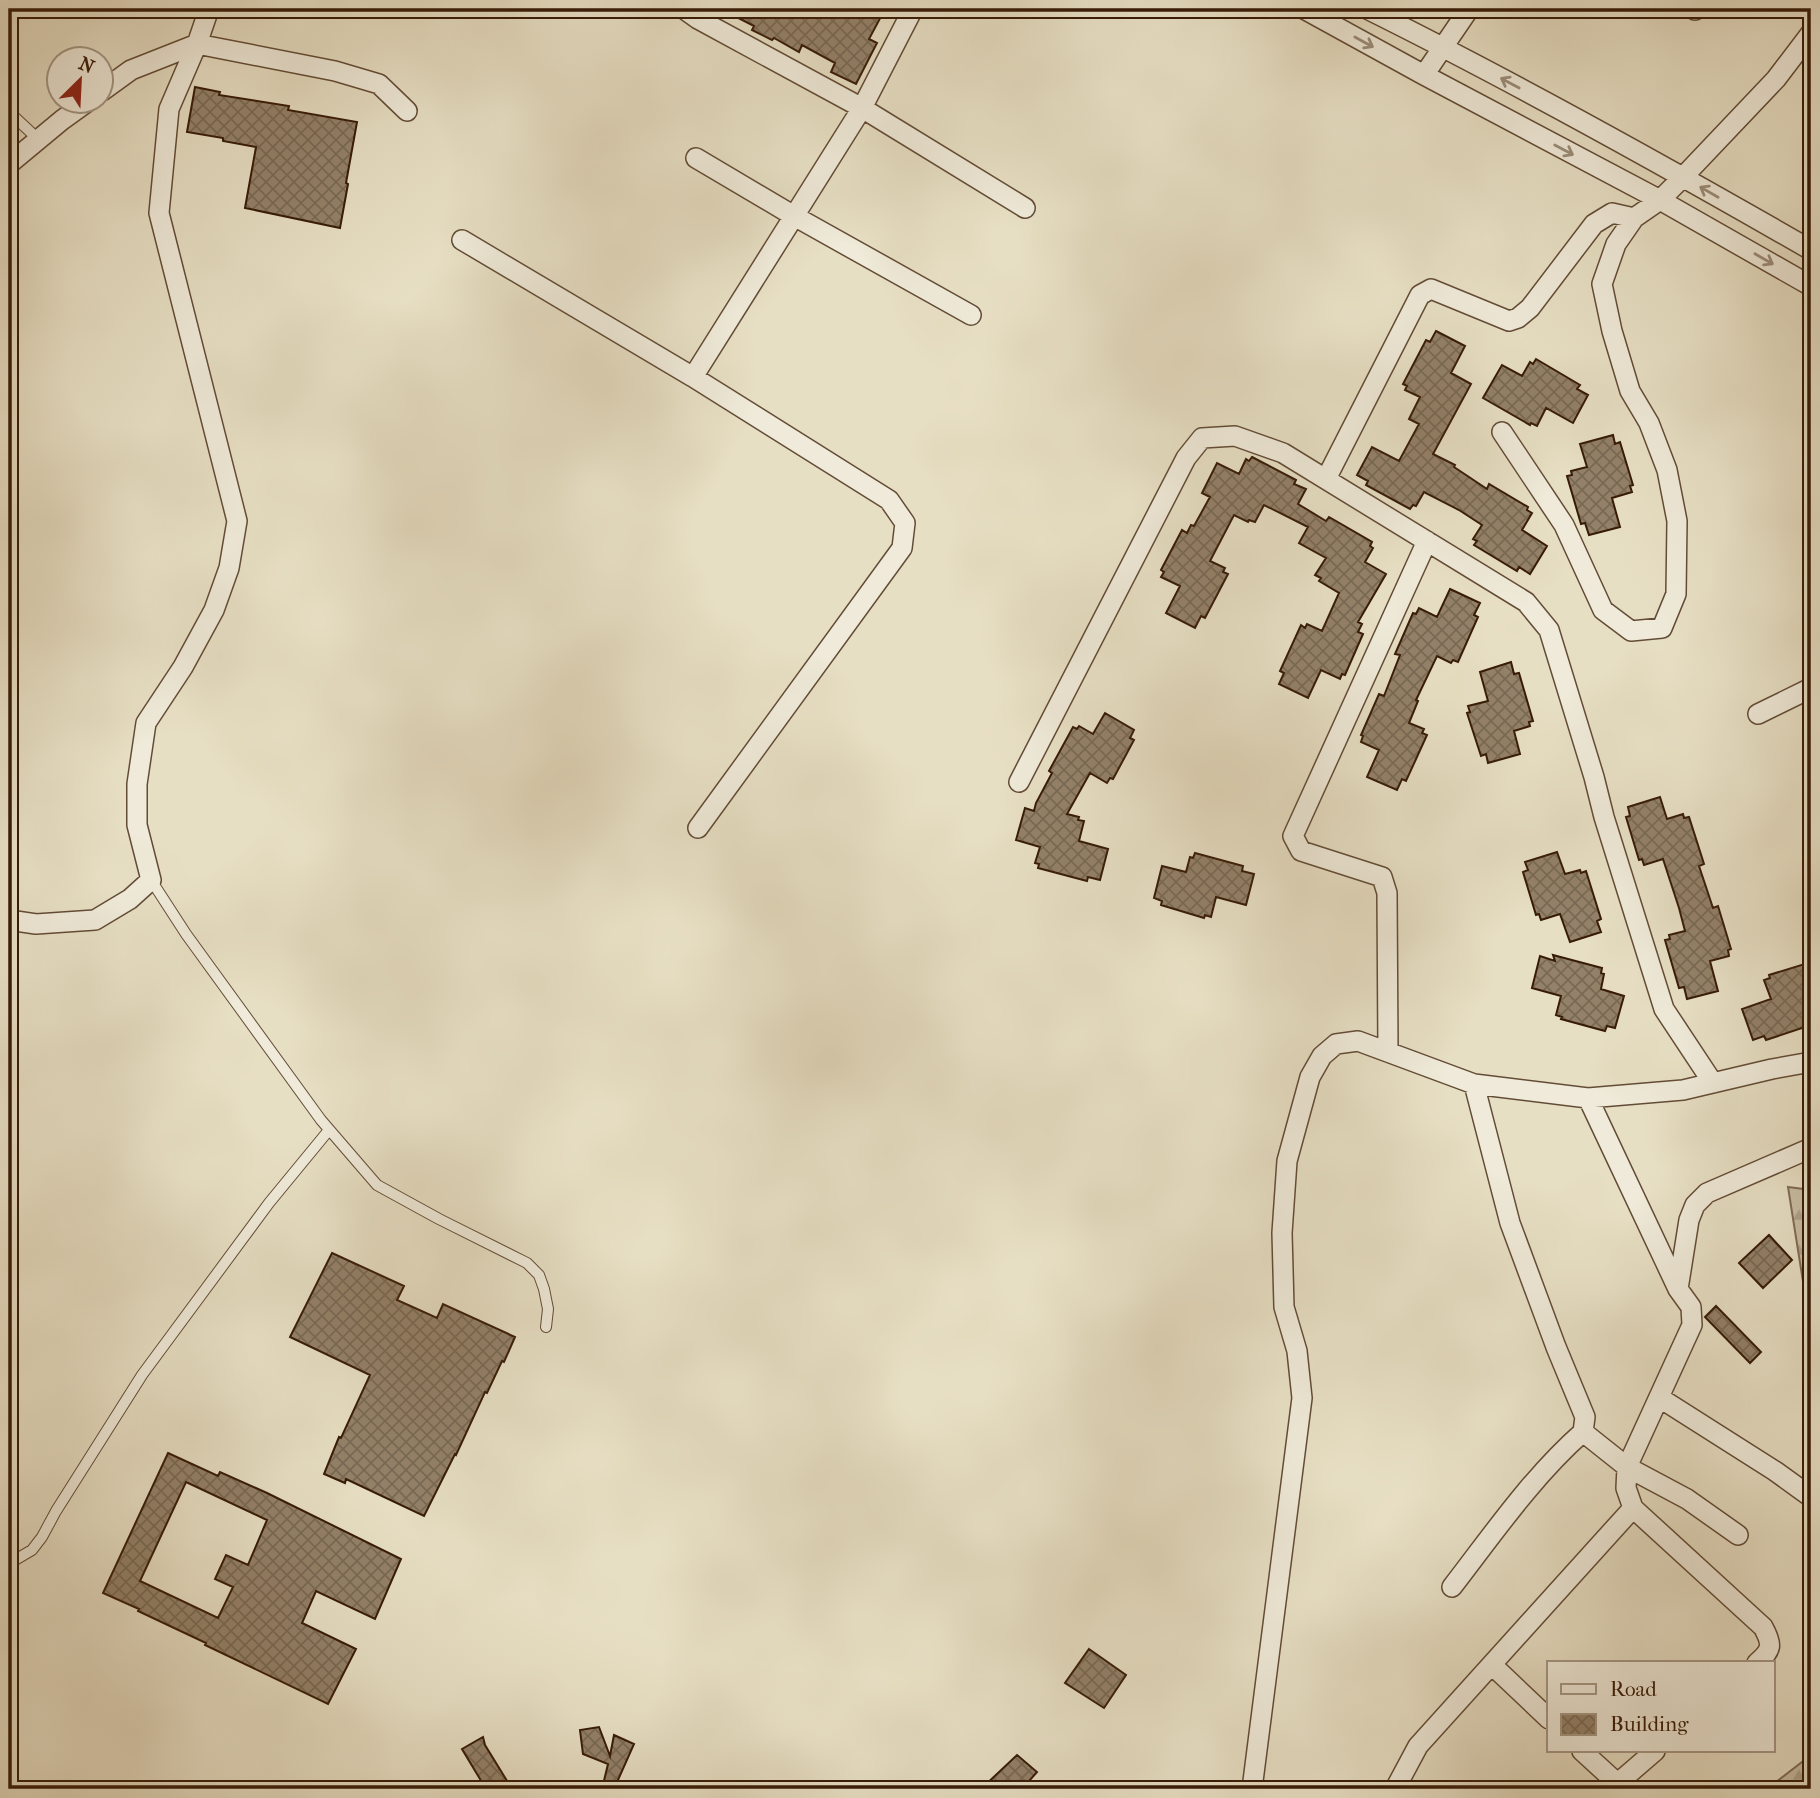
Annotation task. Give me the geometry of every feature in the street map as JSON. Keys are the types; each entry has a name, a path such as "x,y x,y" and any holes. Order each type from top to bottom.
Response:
{"street":[{"path":"9,920 36,924 94,920 130,899 151,880 137,825 137,784 146,723 183,667 214,610 229,568 237,521 159,213 169,109 209,9"},
{"path":"684,9 710,26 862,108 1024,208"},
{"path":"693,377 862,108 913,9"},
{"path":"1304,9 1661,200 1811,286"},
{"path":"1367,9 1443,47 1683,177 1811,250"},
{"path":"1424,75 1469,9"},
{"path":"1502,432 1564,525 1603,611 1631,631 1662,628 1676,594 1677,521 1667,470 1649,423 1630,391 1612,331 1602,284 1616,244 1634,218 1661,200 1776,79 1811,33"},
{"path":"116,81 131,70 197,44 335,71 379,84 407,111"},
{"path":"9,164 68,116"},
{"path":"696,158 971,315"},
{"path":"1326,479 1420,295 1431,289 1509,321 1518,318 1530,308 1594,224 1612,213 1634,218"},
{"path":"462,240 693,377 889,500 905,523 902,548 698,828"},
{"path":"1019,782 1186,458 1202,438 1235,436 1283,453 1526,602 1549,630 1664,1009 1713,1083"},
{"path":"1388,1052 1387,894 1382,877 1301,851 1293,836 1427,541"},
{"path":"1758,714 1811,688"},
{"path":"1252,1789 1302,1398 1297,1351 1284,1307 1282,1233 1287,1161 1310,1077 1322,1056 1336,1044 1358,1041 1474,1084 1588,1098 1683,1090 1811,1062"},
{"path":"1452,1587 1538,1477 1563,1449 1583,1432 1586,1417 1556,1348 1510,1223 1474,1084"},
{"path":"1588,1098 1678,1289 1691,1307 1692,1325 1627,1467 1626,1488 1633,1508 1763,1627 1770,1641 1768,1653 1759,1661"},
{"path":"1678,1289 1689,1220 1695,1205 1707,1193 1811,1148"},
{"path":"1660,1398 1811,1497"},
{"path":"1583,1432 1627,1467 1687,1499 1738,1535"},
{"path":"1395,1789 1418,1746 1633,1508"},
{"path":"1492,1665 1547,1717"},
{"path":"1583,1752 1614,1786 1654,1752"}],"lane":[{"path":"9,112 38,139"},
{"path":"151,880 235,1003 330,1130 377,1185 527,1263 539,1275 544,1289 548,1309 546,1327"},
{"path":"9,1561 32,1550 142,1375 269,1203 330,1130"}],"green space":[{"path":"1788,1187 1811,1190 1811,1332"},
{"path":"1811,1755 1811,1789 1767,1789"}],"building":[{"path":"721,9 885,9 869,39 877,43 856,84 831,72 835,63 802,45 799,52 774,38 772,40 752,30 754,26"},
{"path":"195,87 220,92 219,95 289,106 288,110 357,122 340,228 245,208 256,147 187,132"},
{"path":"1436,331 1465,346 1451,373 1471,384 1433,454 1455,465 1454,467 1487,489 1489,484 1528,507 1527,510 1532,513 1522,530 1547,546 1530,574 1519,567 1517,571 1474,545 1477,541 1473,539 1482,525 1459,510 1424,492 1416,506 1413,505 1410,509 1366,485 1368,481 1357,475 1372,447 1399,461 1419,424 1409,419 1420,397 1405,390 1407,386 1403,384 1426,340 1430,342"},
{"path":"1536,359 1580,385 1577,389 1588,395 1573,423 1546,408 1537,426 1531,423 1530,425 1483,398 1502,365 1522,376 1530,362 1533,364"},
{"path":"1613,435 1615,444 1620,442 1633,485 1630,486 1632,492 1612,498 1620,527 1589,535 1585,523 1581,524 1567,476 1572,475 1571,471 1587,467 1580,444"},
{"path":"1252,457 1296,480 1294,484 1306,489 1298,504 1326,521 1329,517 1372,542 1370,546 1373,548 1365,562 1386,574 1358,622 1362,624 1358,632 1363,634 1345,675 1342,674 1340,679 1321,670 1308,698 1279,684 1284,673 1280,671 1301,625 1305,628 1307,624 1322,631 1339,593 1319,581 1321,578 1315,575 1326,558 1299,543 1308,527 1264,505 1255,522 1248,522 1234,515 1210,561 1225,568 1223,572 1228,574 1205,618 1201,616 1195,628 1166,613 1180,586 1161,577 1164,572 1161,570 1182,530 1187,533 1191,525 1194,526 1210,497 1202,493 1217,463 1239,474 1246,459 1249,461"},
{"path":"1450,589 1480,603 1474,615 1478,617 1458,662 1453,660 1451,663 1437,656 1416,700 1418,701 1409,723 1424,729 1422,733 1427,735 1406,781 1402,779 1397,790 1367,777 1379,750 1361,742 1361,735 1379,694 1384,696 1400,655 1395,654 1413,613 1416,614 1419,608 1437,617"},
{"path":"1511,662 1514,674 1519,673 1533,721 1529,722 1530,726 1514,731 1520,754 1488,763 1486,754 1481,756 1467,713 1470,712 1468,706 1488,701 1480,672"},
{"path":"1105,713 1134,730 1130,738 1134,740 1113,779 1110,778 1107,783 1090,773 1067,814 1084,821 1079,841 1108,849 1100,880 1088,877 1087,881 1038,868 1039,864 1035,863 1040,847 1016,840 1025,808 1034,811 1052,773 1049,771 1073,727 1077,729 1079,726 1093,734"},
{"path":"1660,797 1667,819 1683,814 1684,818 1689,817 1704,864 1699,866 1713,908 1718,906 1731,949 1728,950 1729,956 1710,961 1718,991 1687,999 1684,987 1679,988 1665,940 1670,939 1669,935 1685,931 1663,859 1644,865 1642,859 1639,860 1626,817 1630,816 1628,807"},
{"path":"1557,852 1565,874 1586,871 1601,919 1597,921 1601,932 1570,942 1560,914 1541,920 1539,914 1536,915 1523,872 1528,870 1525,862"},
{"path":"1195,853 1243,866 1242,871 1254,874 1246,905 1216,897 1211,917 1205,915 1204,918 1161,905 1162,901 1154,898 1162,866 1186,872 1190,857 1193,858"},
{"path":"1553,955 1602,968 1601,973 1604,974 1601,989 1624,996 1615,1028 1607,1026 1605,1031 1561,1019 1562,1017 1556,1015 1561,996 1532,988 1540,956 1555,961"},
{"path":"1811,962 1811,1025 1766,1040 1764,1036 1753,1040 1742,1009 1771,999 1764,980 1770,978 1769,975"},
{"path":"1769,1235 1792,1260 1763,1288 1739,1263"},
{"path":"332,1253 404,1286 397,1300 437,1318 443,1304 515,1337 424,1516 346,1479 345,1483 324,1474 370,1375 290,1337"},
{"path":"1716,1306 1761,1352 1750,1363 1705,1317"},
{"path":"168,1453 218,1476 220,1472 267,1493 401,1559 375,1619 316,1591 302,1623 356,1649 328,1704 103,1593","holes":["186,1482 267,1520 248,1565 226,1555 215,1579 233,1587 218,1618 140,1581"]},
{"path":"1089,1649 1126,1675 1104,1708 1065,1683"},
{"path":"599,1727 610,1756 614,1735 634,1744 614,1789 602,1789 608,1764 583,1754 580,1730"},
{"path":"483,1737 485,1745 512,1789 486,1789 462,1749"},
{"path":"1017,1755 1037,1772 1022,1789 981,1789"}]}
